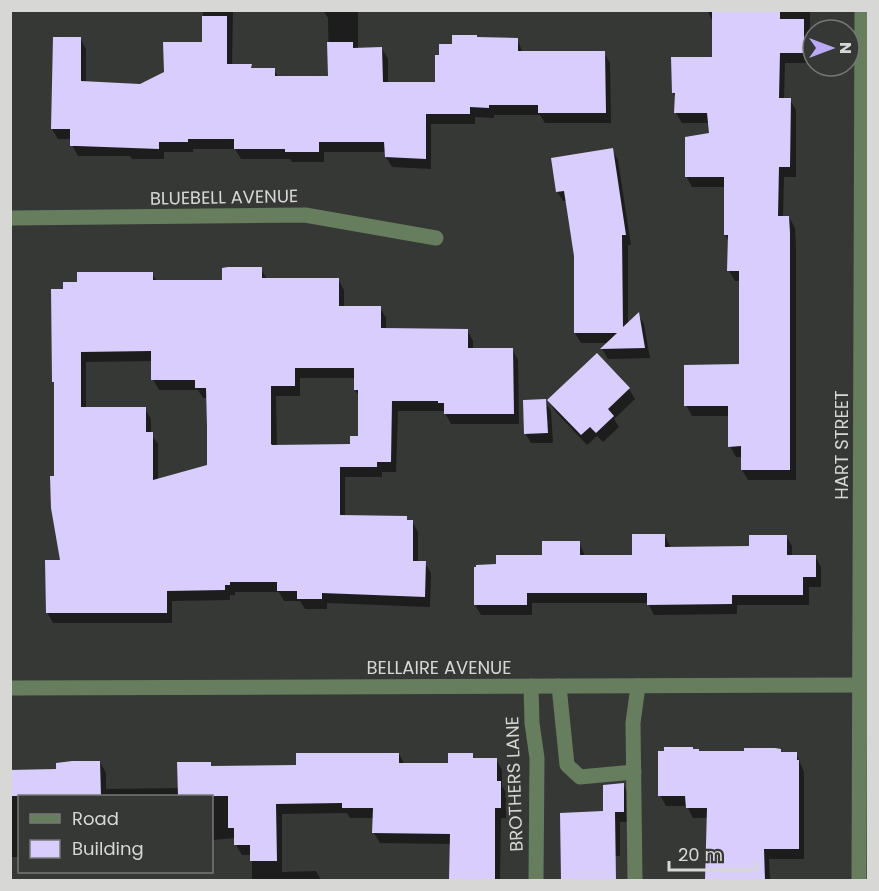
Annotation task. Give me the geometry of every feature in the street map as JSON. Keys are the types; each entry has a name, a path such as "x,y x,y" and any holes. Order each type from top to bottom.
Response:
{"street":[{"name":"HART STREET","path":"859,880 864,685 862,10"},
{"name":"BLUEBELL AVENUE","path":"10,218 305,215 436,238"},
{"name":"BELLAIRE AVENUE","path":"10,688 864,685"},
{"name":"BROTHERS LANE","path":"531,686 532,723 537,758 536,880"},
{"path":"559,686 567,765 580,777 634,772"},
{"path":"635,880 633,723 638,686"}],"building":[{"path":"712,10 780,10 780,19 801,19 801,53 780,53 779,98 791,98 790,167 779,167 778,216 789,216 790,233 790,470 741,470 741,446 728,447 728,406 684,406 684,365 739,364 739,271 727,271 728,235 724,235 724,177 685,177 685,137 709,133 707,113 674,113 675,93 672,93 671,57 712,57"},
{"path":"202,16 227,16 227,64 252,64 251,68 275,68 275,76 328,76 327,42 353,42 353,48 382,47 383,82 435,82 435,55 439,55 439,44 452,44 452,35 518,38 518,51 605,51 606,113 538,113 538,105 489,105 489,108 470,107 470,114 426,114 426,159 385,157 384,142 319,142 319,152 234,149 234,139 188,139 188,142 159,142 159,149 70,146 70,129 51,129 53,37 81,37 81,81 140,84 164,72 163,42 202,42"},
{"path":"613,148 626,235 622,235 623,327 639,312 645,348 600,349 617,333 574,333 574,256 564,191 556,192 551,158"},
{"path":"262,267 262,278 339,278 339,306 381,306 381,328 468,329 468,348 513,348 514,414 444,414 444,403 438,403 438,401 392,401 391,462 377,462 377,467 340,467 340,515 407,516 407,520 413,520 413,561 426,561 425,597 322,593 322,599 297,599 297,591 277,591 277,582 230,582 230,585 225,585 225,590 167,591 167,613 46,613 45,560 60,560 51,508 50,476 54,476 54,382 52,382 51,289 63,289 63,282 77,282 77,272 153,272 153,280 222,280 222,268","holes":["151,351 151,380 195,380 195,388 206,388 207,426 207,465 153,480 153,432 146,432 146,407 81,407 81,352","295,368 354,368 354,390 358,390 358,436 350,436 350,444 271,444 271,386 295,386"]},
{"path":"597,353 630,388 608,409 614,416 596,433 590,427 581,435 547,400"},
{"path":"546,399 548,433 524,434 523,400"},
{"path":"632,534 665,534 665,547 749,546 749,535 787,535 787,555 816,555 816,577 803,577 803,595 732,595 732,604 647,605 647,593 527,593 527,605 474,605 474,567 496,564 496,555 542,555 542,541 580,541 580,555 632,555"},
{"path":"664,747 693,747 699,751 775,748 781,749 781,752 797,752 797,760 799,760 799,849 764,849 765,880 705,880 707,808 686,808 685,796 658,796 658,751 664,751"},
{"path":"296,753 399,753 399,763 448,763 448,753 473,753 473,758 497,758 497,781 501,781 501,808 495,808 495,880 449,880 450,834 372,833 373,808 342,808 342,803 276,804 277,861 250,861 250,845 234,845 234,828 228,828 228,796 178,795 177,762 211,762 211,766 296,765"},
{"path":"100,761 101,795 10,796 10,770 56,769 56,763"},
{"path":"624,783 624,812 615,812 616,880 561,880 560,813 603,811 603,785"}]}
